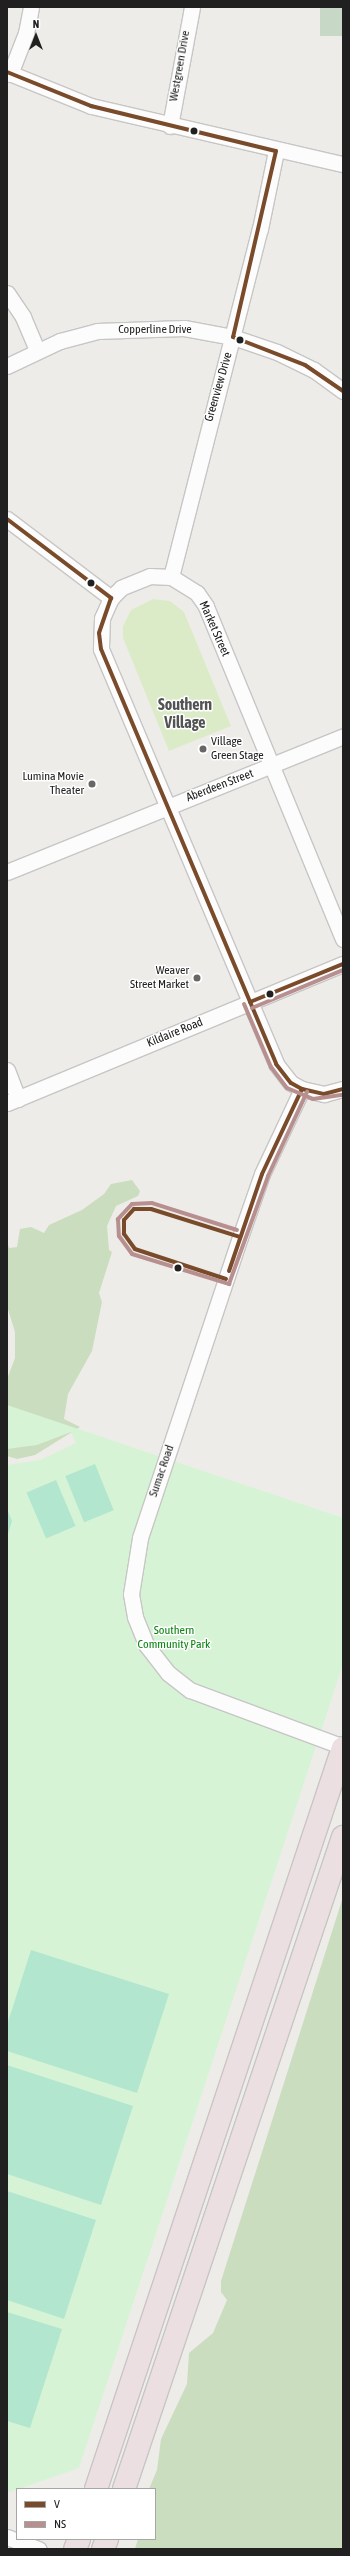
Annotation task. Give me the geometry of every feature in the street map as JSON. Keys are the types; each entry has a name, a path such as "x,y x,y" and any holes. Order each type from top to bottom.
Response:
{"highway":[{"path":"96,2488 343,1747"},
{"path":"124,2488 343,1837"}],"street":[{"path":"31,7 26,33 9,73 91,106 276,151 343,164"},
{"name":"Westgreen Drive","path":"170,126 192,7"},
{"name":"Greenview Drive","path":"171,577 233,337 276,151"},
{"path":"7,293 23,317 38,350"},
{"name":"Copperline Drive","path":"7,366 38,350 90,333 127,328 184,328 233,337 306,365 343,391"},
{"path":"7,519 111,598 99,633 101,649 276,1064 291,1083 302,1089 324,1094 343,1089"},
{"name":"Market Street","path":"111,598 133,581 150,576 171,577 197,593 206,606 343,939"},
{"name":"Aberdeen Street","path":"7,872 343,736"},
{"name":"Kildaire Road","path":"13,1101 343,964"},
{"path":"7,1070 13,1101"},
{"name":"Sumac Road","path":"302,1089 262,1174 140,1538 131,1594 135,1617 147,1646 168,1672 190,1690 343,1747"},
{"path":"17,2540 39,2549"}],"green space":[{"path":"320,7 343,7 343,36 320,36"},
{"path":"153,599 170,601 184,612 231,726 169,751 123,638 123,626 131,610"},
{"path":"132,1180 140,1191 138,1196 116,1206 107,1226 109,1250 112,1252 99,1293 102,1302 92,1351 68,1394 64,1419 80,1427 35,1455 17,1459 7,1456 7,1379 15,1358 15,1332 7,1306 7,1241 9,1248 17,1247 20,1229 31,1227 44,1233 49,1225 82,1210 104,1194 111,1184"},
{"name":"Southern Community Park","path":"7,1405 343,1518 343,1664 79,2468 21,2488 16,2488 16,2490 7,2493 7,1465 40,1460 76,1443 71,1432 37,1445 7,1449"},
{"path":"95,1464 114,1510 84,1522 65,1476"},
{"path":"56,1480 76,1526 46,1539 27,1493"},
{"path":"7,1509 12,1521 7,1537"},
{"path":"343,1897 343,2549 135,2549 138,2540 156,2540 156,2488 149,2488 157,2470 161,2439 187,2384 189,2353 213,2333 227,2300 221,2292 221,2281"},
{"path":"31,1950 169,1994 137,2093 7,2051 7,2025"},
{"path":"7,2065 133,2106 101,2205 7,2174"},
{"path":"7,2191 96,2220 64,2319 7,2300"},
{"path":"7,2312 62,2329 30,2428 7,2421"}],"transit line":[{"name":"V","path":"7,72 91,106 276,151 233,337 305,365 343,391"},
{"name":"V","path":"7,519 111,598 99,633 101,649 276,1064 291,1083 302,1089 324,1094 343,1089"},
{"name":"V","path":"250,1002 343,964"},
{"name":"NS","path":"252,1008 343,970"},
{"name":"NS","path":"244,1004 271,1067 287,1088 313,1099 343,1095"},
{"name":"V","path":"229,1271 262,1174 302,1089"},
{"name":"NS","path":"237,1230 152,1203 132,1204 118,1219 119,1236 132,1254 229,1284 268,1176 307,1092"},
{"name":"V","path":"226,1279 135,1249 124,1234 124,1220 134,1209 151,1209 240,1237"}],"place":[{"name":"Village Green Stage","path":"203,749"},
{"name":"Lumina Movie Theater","path":"92,784"},
{"name":"Weaver Street Market","path":"197,978"}],"district":[{"name":"Southern Village","path":"185,713"}]}
